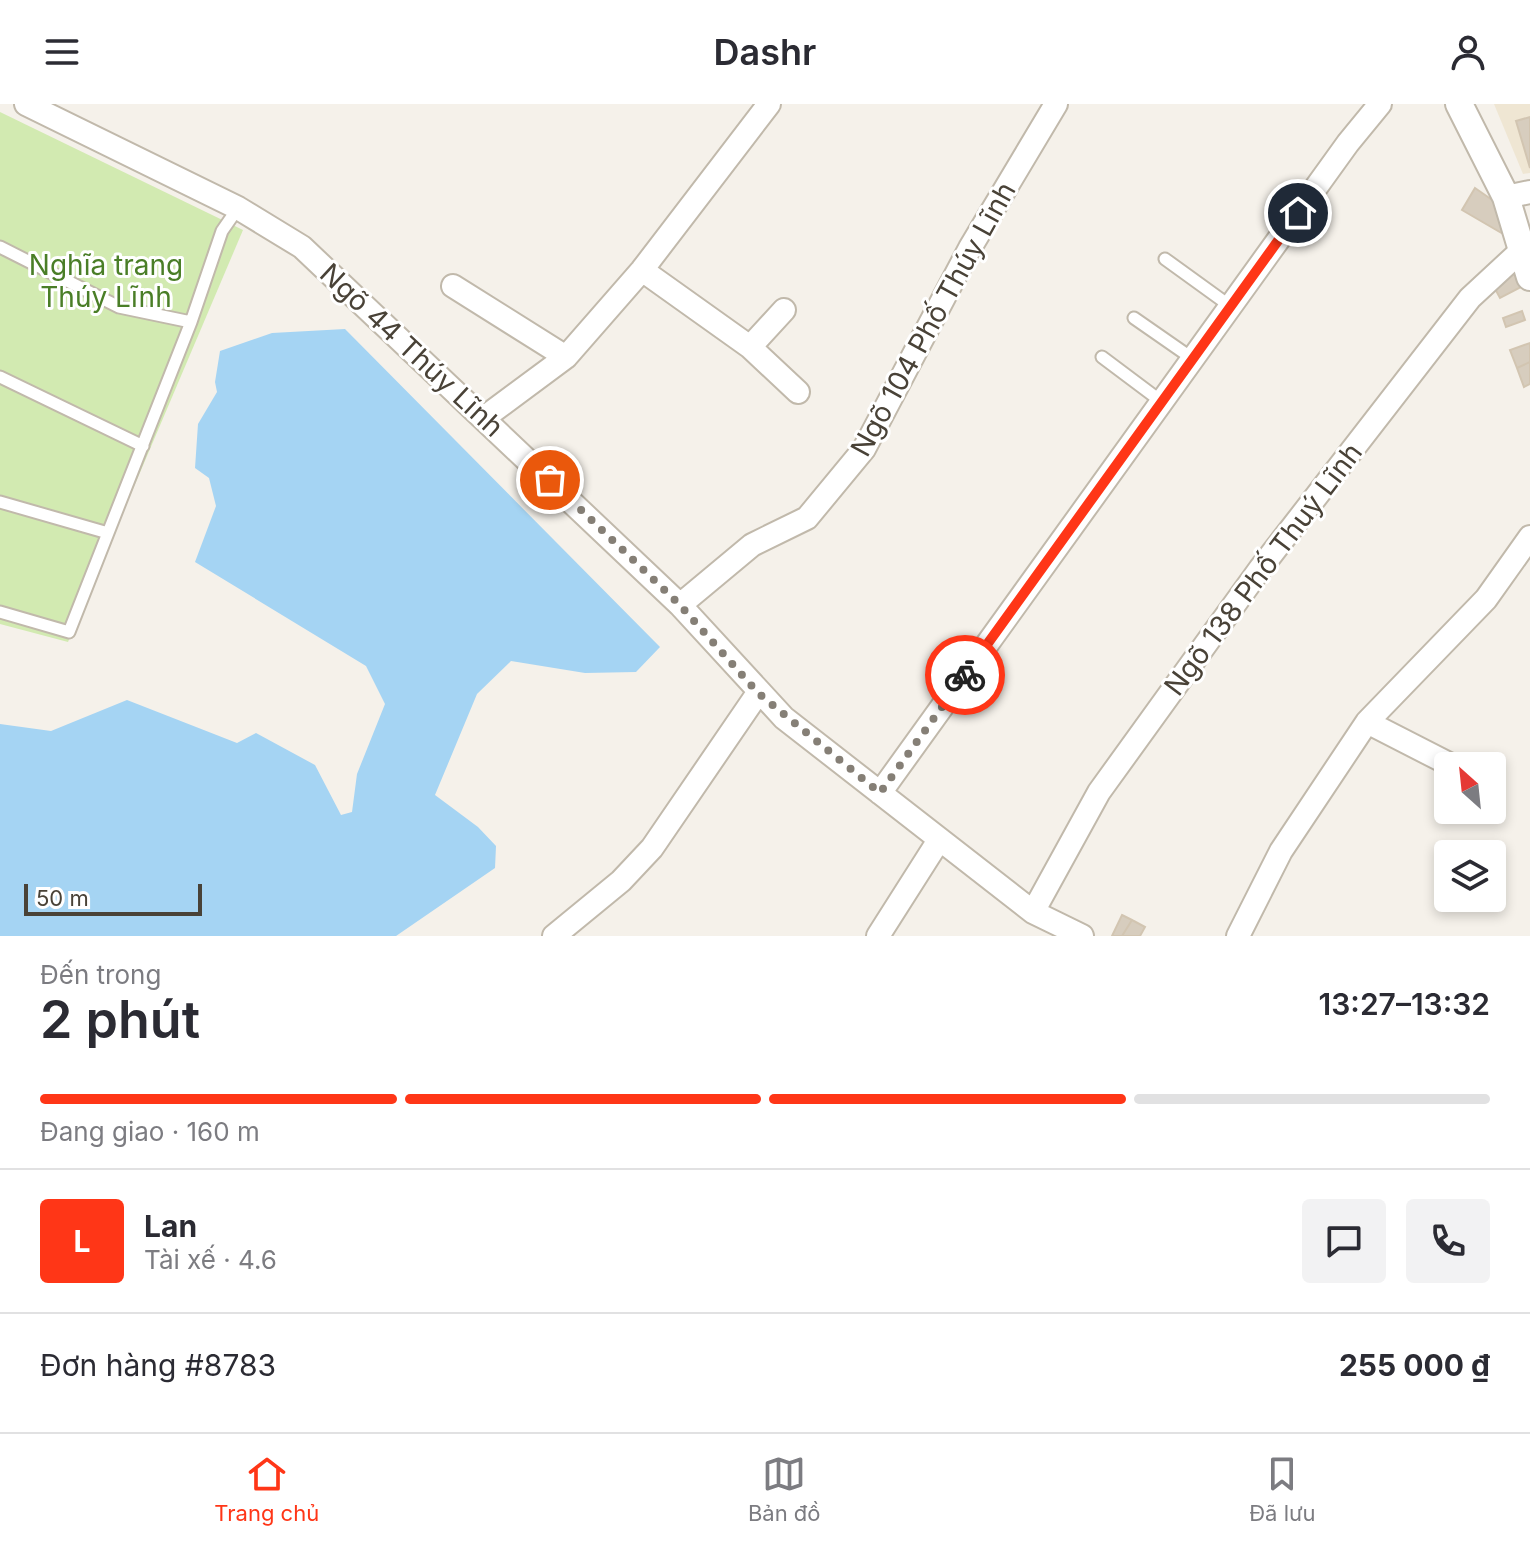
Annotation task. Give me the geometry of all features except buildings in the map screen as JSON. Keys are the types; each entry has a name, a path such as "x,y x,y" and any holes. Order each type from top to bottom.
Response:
{"street":[{"name":"Ngõ 44 Thúy Lĩnh","path":"26,104 238,208 302,247 485,417 680,605 758,693 1033,912 1082,936"},
{"path":"485,417 566,357 642,270 769,104"},
{"name":"Ngõ 104 Phố Thúy Lĩnh","path":"680,605 752,545 807,518 864,449 970,248 1056,104"},
{"path":"880,793 1230,306 1380,104"},
{"path":"1459,104 1518,194 1523,249 1530,277"},
{"name":"Ngõ 138 Phố Thuý Lĩnh","path":"1033,912 1099,792 1260,569 1470,298 1523,249"},
{"path":"642,270 750,347 798,392"},
{"path":"453,286 566,357"},
{"path":"750,347 784,310"},
{"path":"1238,936 1281,851 1367,722 1486,599 1530,537"},
{"path":"554,936 621,881 652,848 758,693"},
{"path":"1367,722 1434,756"},
{"path":"878,936 939,840"}],"lane":[{"path":"0,612 69,632 191,322 222,231 238,208"},
{"path":"0,247 119,307 191,322"},
{"path":"1165,259 1230,306"},
{"path":"1134,318 1193,359"},
{"path":"1102,357 1162,402"},
{"path":"0,377 143,446"},
{"path":"0,502 108,533"}],"shaded area":[{"path":"1494,104 1530,104 1530,173 1523,174"}],"green space":[{"name":"Nghĩa trang Thúy Lĩnh","path":"0,112 243,230 68,642 0,624"}],"water":[{"path":"345,329 660,647 636,672 585,673 511,661 477,694 435,795 478,827 496,846 495,868 396,936 0,936 0,724 51,731 127,700 237,743 256,733 315,765 341,815 352,812 357,774 385,704 366,666 195,562 216,506 209,478 195,468 198,424 217,392 215,382 220,351 272,333"}],"way so far":[{"path":"550,480 680,605 784,718 880,793 965,675"}],"route":[{"path":"965,675 1298,213"}]}
